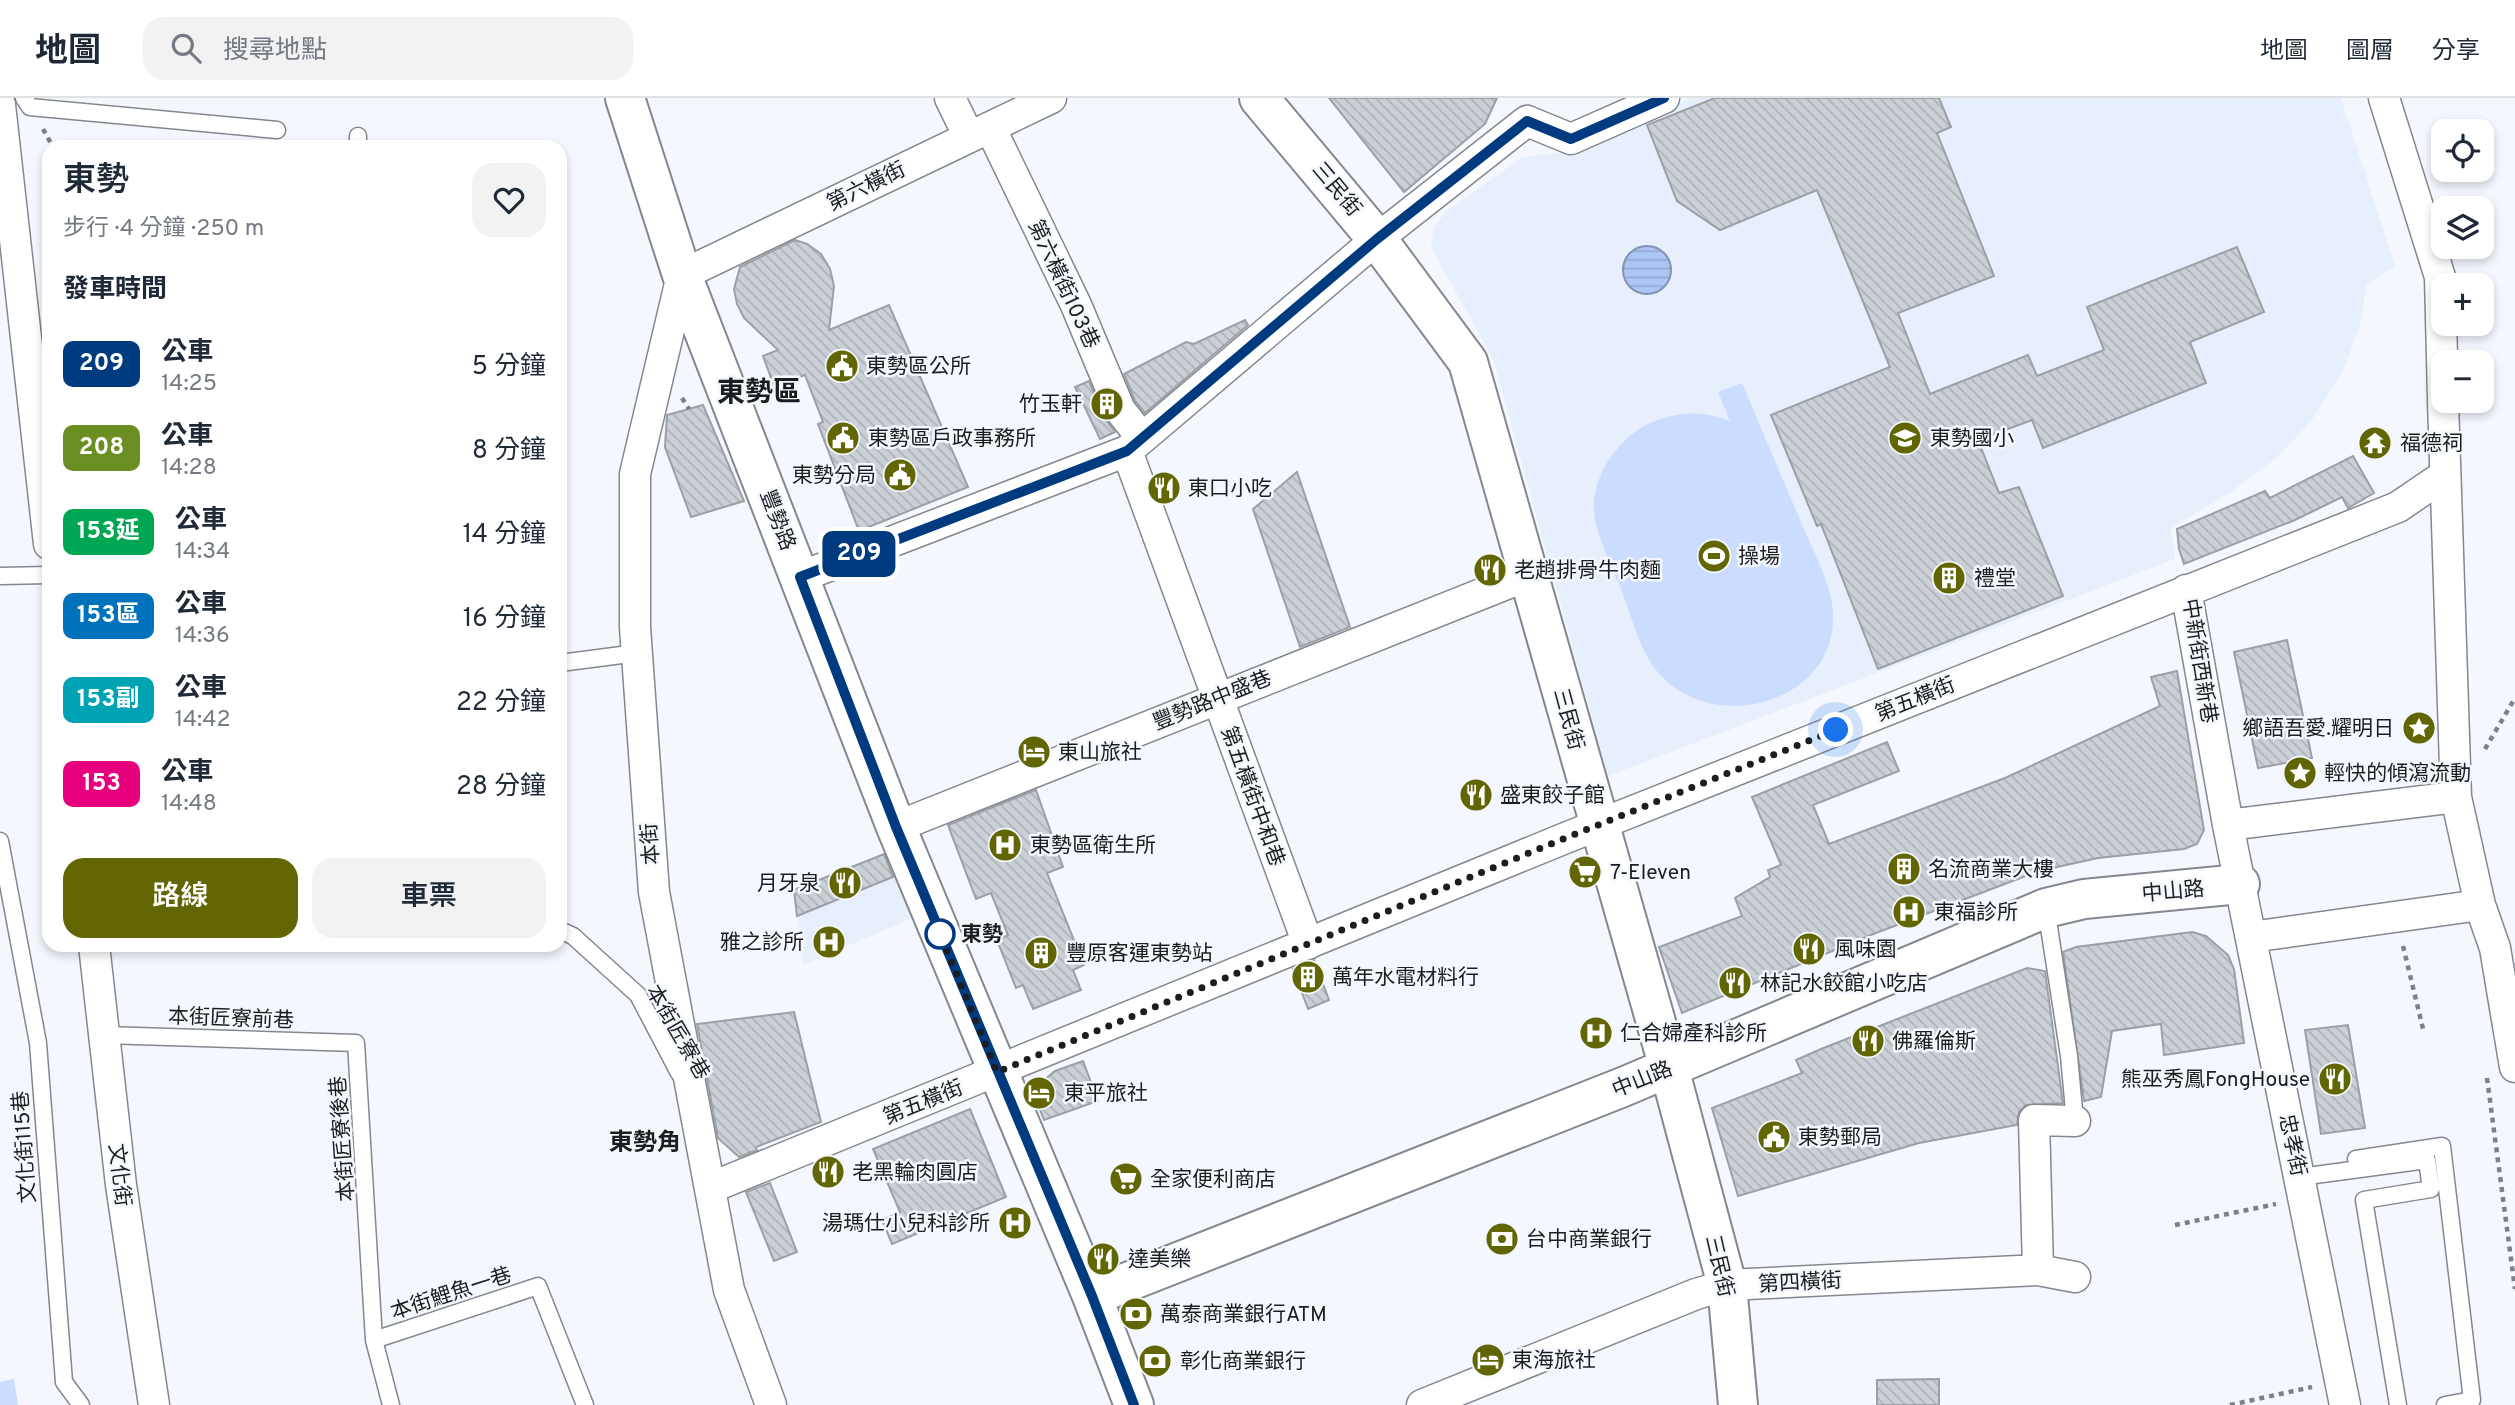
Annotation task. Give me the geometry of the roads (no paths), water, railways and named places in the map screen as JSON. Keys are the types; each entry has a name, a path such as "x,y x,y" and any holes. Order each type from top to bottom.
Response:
{"street":[{"name":"豐勢路","path":"625,98 682,275 896,827 1092,1296 1133,1405"},
{"name":"第六橫街103巷","path":"950,98 979,132 1076,305 1135,444"},
{"name":"第六橫街","path":"682,275 1051,98"},
{"name":"三民街","path":"1259,98 1377,239 1468,362 1530,575 1597,825 1669,1068 1727,1285 1738,1405"},
{"path":"800,577 1135,444 1377,239 1525,109 1571,139 1664,98"},
{"path":"2384,98 2440,277 2442,350"},
{"path":"0,105 42,481"},
{"name":"本街","path":"682,275 635,474 637,653 654,892 729,1290 771,1405"},
{"path":"2443,413 2456,797 2480,905 2495,948 2501,1071"},
{"name":"第五橫街中和巷","path":"1135,444 1217,698 1308,944"},
{"name":"中新街西新巷","path":"2240,884 2186,590 2398,507 2445,475"},
{"name":"豐勢路中盛巷","path":"896,827 1530,575"},
{"name":"第五橫街","path":"710,1188 1597,825 2186,590"},
{"path":"2228,825 2456,797"},
{"name":"中山路","path":"1092,1296 1669,1068 2046,908 2084,899 2240,884"},
{"name":"忠孝街","path":"2240,884 2343,1393"},
{"path":"2251,937 2480,905"},
{"name":"文化街","path":"95,952 121,1185 154,1405"},
{"path":"2038,1270 2034,1120 2075,1121"},
{"name":"第四橫街","path":"1422,1405 1482,1394 1696,1294 1727,1285 2038,1270 2075,1276"}],"lane":[{"path":"24,98 30,107 277,130"},
{"path":"0,576 42,575"},
{"path":"567,662 637,653"},
{"name":"文化街115巷","path":"0,841 38,1043 64,1382 81,1405"},
{"path":"2046,908 2069,1056 2075,1121"},
{"name":"本街匠寮巷","path":"567,933 638,995 694,1102"},
{"name":"本街匠寮前巷","path":"104,1035 356,1043"},
{"name":"本街匠寮後巷","path":"356,1043 370,1232"},
{"path":"2301,1181 2442,1146 2472,1400 2445,1405"},
{"path":"2301,1181 2427,1160 2431,1189 2364,1200 2398,1405"},
{"name":"本街鯉魚一巷","path":"370,1232 374,1340 391,1405"},
{"name":"本街鯉魚一巷","path":"374,1340 538,1286 585,1405"}],"place":[{"name":"東勢區公所","path":"842,366"},
{"name":"竹玉軒","path":"1107,404"},
{"name":"東勢區戶政事務所","path":"843,438"},
{"name":"東勢國小","path":"1905,438"},
{"name":"福德祠","path":"2375,443"},
{"name":"東勢分局","path":"900,475"},
{"name":"東口小吃","path":"1164,488"},
{"name":"操場","path":"1714,556"},
{"name":"老趙排骨牛肉麵","path":"1490,570"},
{"name":"禮堂","path":"1949,578"},
{"name":"鄉語吾愛.耀明日","path":"2419,728"},
{"name":"東山旅社","path":"1034,752"},
{"name":"輕快的傾瀉流動","path":"2300,773"},
{"name":"盛東餃子館","path":"1476,795"},
{"name":"東勢區衛生所","path":"1005,845"},
{"name":"名流商業大樓","path":"1904,869"},
{"name":"7-Eleven","path":"1585,872"},
{"name":"月牙泉","path":"845,883"},
{"name":"東福診所","path":"1909,912"},
{"name":"東勢","path":"940,934"},
{"name":"雅之診所","path":"829,942"},
{"name":"風味園","path":"1809,949"},
{"name":"豐原客運東勢站","path":"1041,953"},
{"name":"萬年水電材料行","path":"1308,977"},
{"name":"林記水餃館小吃店","path":"1735,983"},
{"name":"仁合婦產科診所","path":"1596,1033"},
{"name":"佛羅倫斯","path":"1868,1041"},
{"name":"熊巫秀鳳FongHouse","path":"2335,1079"},
{"name":"東平旅社","path":"1039,1093"},
{"name":"東勢郵局","path":"1774,1137"},
{"name":"老黑輪肉圓店","path":"828,1172"},
{"name":"全家便利商店","path":"1126,1179"},
{"name":"湯瑪仕小兒科診所","path":"1015,1223"},
{"name":"台中商業銀行","path":"1502,1239"},
{"name":"達美樂","path":"1103,1259"},
{"name":"萬泰商業銀行ATM","path":"1136,1314"},
{"name":"東海旅社","path":"1488,1360"},
{"name":"彰化商業銀行","path":"1155,1361"}],"district":[{"name":"東勢區","path":"759,391"},
{"name":"東勢角","path":"645,1142"}]}
